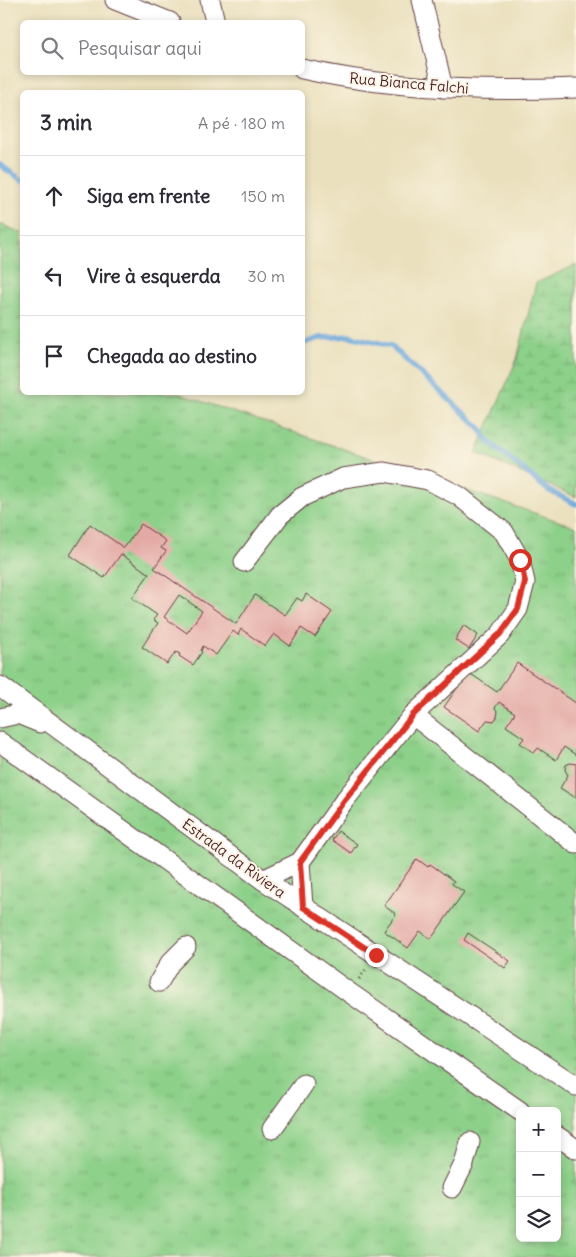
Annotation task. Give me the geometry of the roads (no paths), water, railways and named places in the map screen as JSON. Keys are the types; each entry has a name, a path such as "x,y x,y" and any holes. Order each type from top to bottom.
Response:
{"street":[{"path":"114,0 165,20"},
{"path":"210,0 215,20"},
{"path":"422,0 444,88"},
{"name":"Rua Bianca Falchi","path":"305,70 340,77 444,88 576,88"},
{"path":"244,562 280,515 302,497 343,478 384,472 428,480 460,496 504,532 520,560 525,582 518,609 500,634 413,715 344,801 300,862 264,880"},
{"name":"Estrada da Riviera","path":"0,686 264,880 576,1086"},
{"path":"0,718 18,714 62,732"},
{"path":"413,715 576,844"},
{"path":"0,742 350,993 516,1108"},
{"path":"300,862 303,907"},
{"path":"159,982 170,963 186,947"},
{"path":"272,1129 304,1084"},
{"path":"561,1139 576,1149"},
{"path":"452,1188 464,1164 470,1142"}],"waterway":[{"path":"0,165 20,179"},
{"path":"305,343 320,338 350,336 391,346 479,427 489,442 548,490 576,504"}]}
